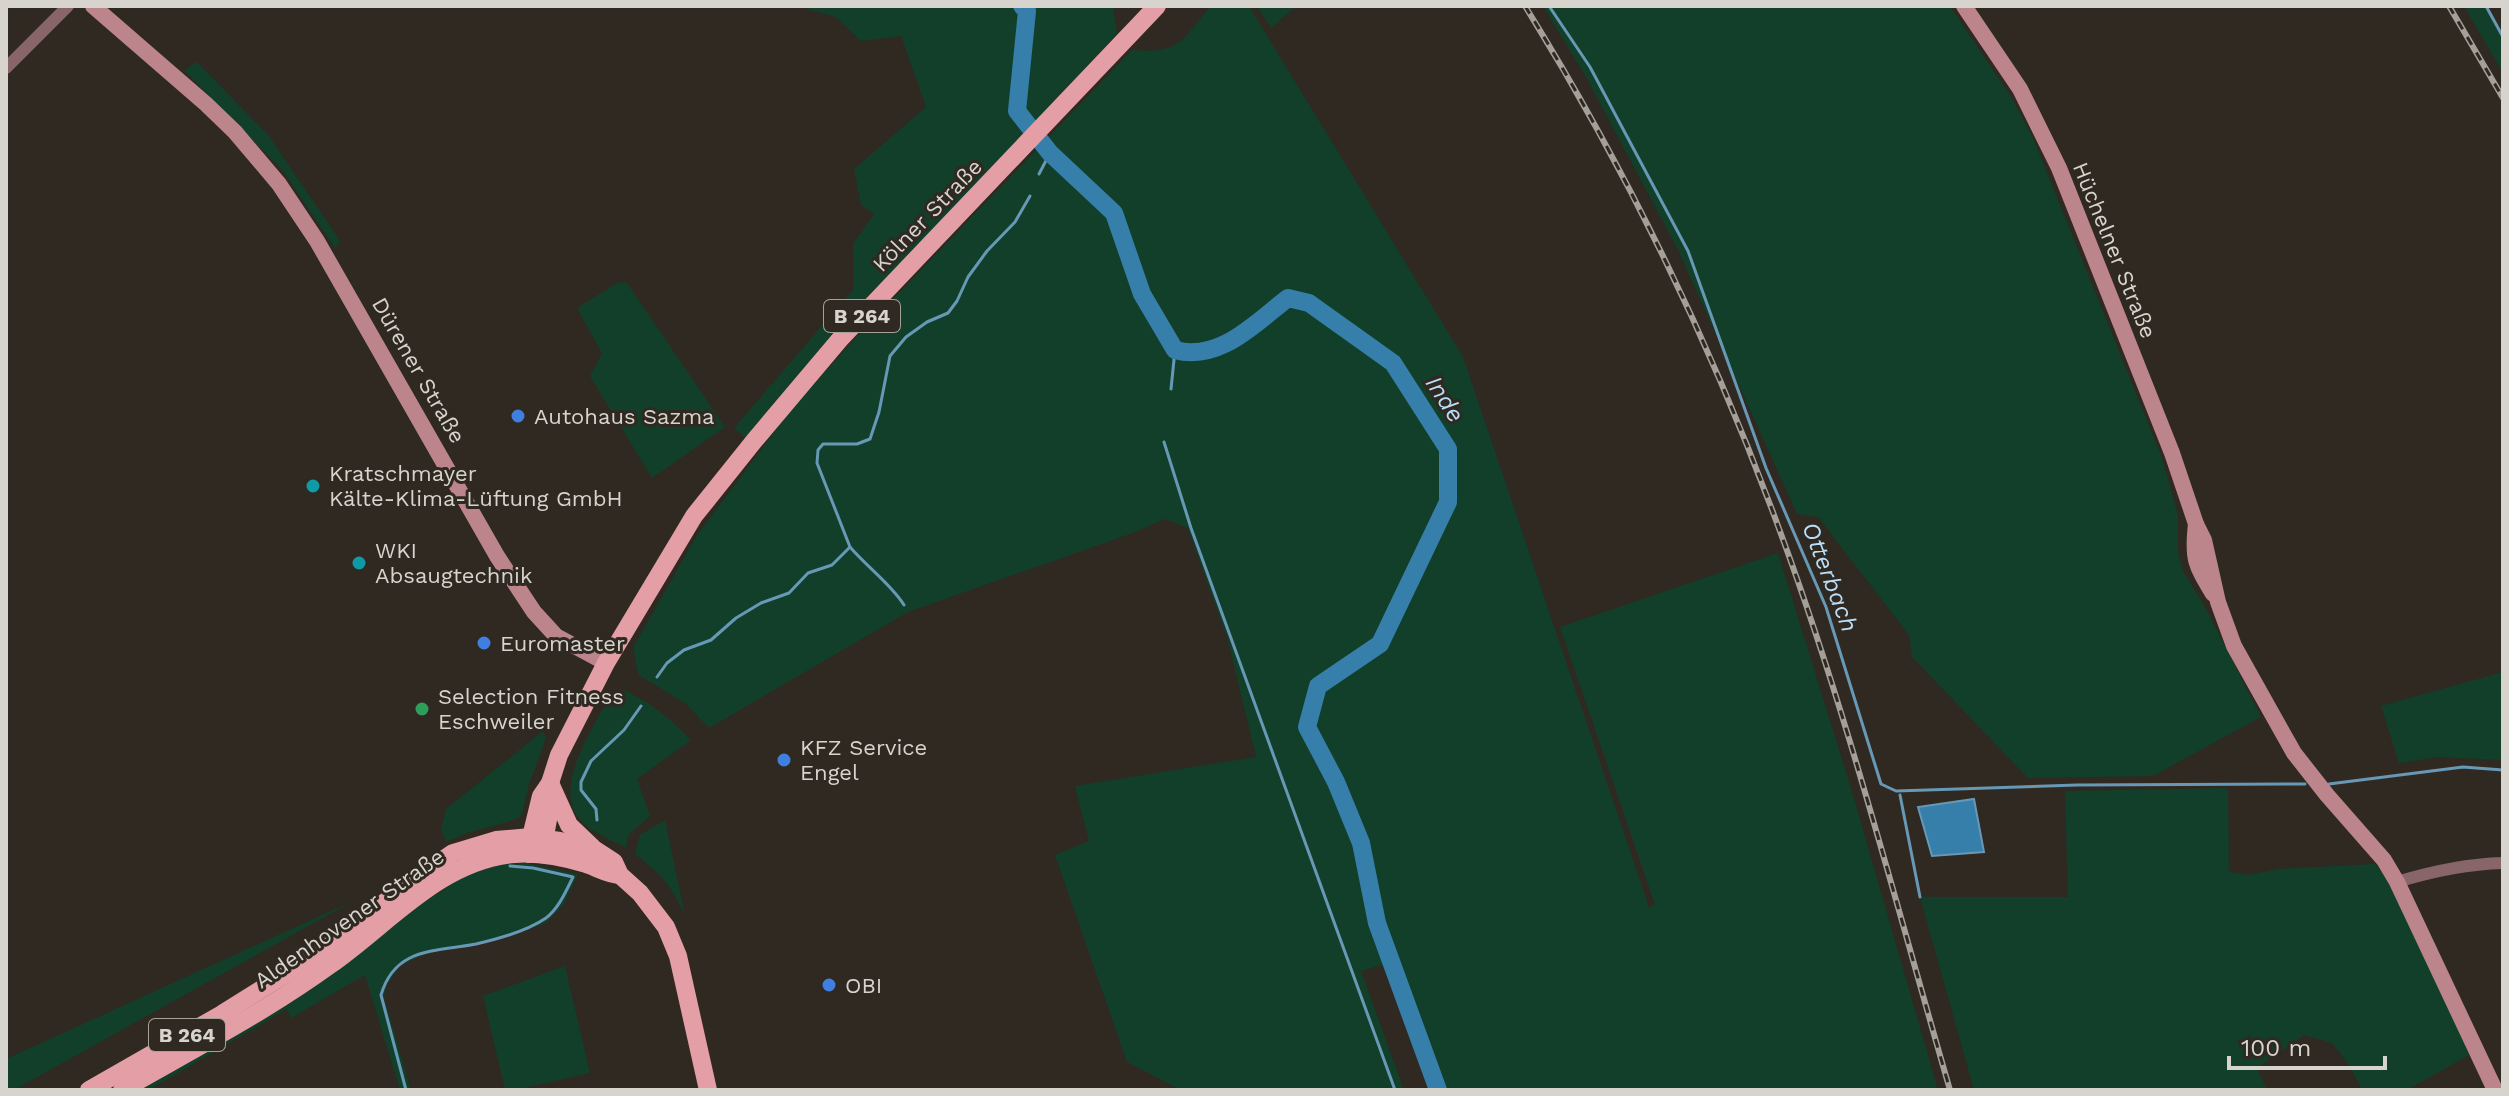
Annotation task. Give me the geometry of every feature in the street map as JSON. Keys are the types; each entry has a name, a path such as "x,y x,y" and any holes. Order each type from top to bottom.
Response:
{"main road":[{"name":"Kölner Straße","path":"606,663 694,516 754,441 841,338 1152,12"},
{"name":"B 264","path":"536,846 541,796 606,663"},
{"path":"550,783 569,825 594,849 614,862 620,875 653,908 674,941 708,1090"},
{"name":"Aldenhovener Straße","path":"89,1090 222,1014 321,952 453,853 496,840 536,846 609,874 620,875"},
{"path":"536,846 594,849"},
{"name":"Aldenhovener Straße","path":"122,1090 330,966 417,895 459,868 536,846"}],"street":[{"path":"6,68 68,6"},
{"name":"Dürener Straße","path":"93,6 235,132 279,184 317,241 497,556 534,612 556,636 606,663"},
{"name":"Hüchelner Straße","path":"1964,6 2020,89 2044,133 2204,540 2218,602 2234,646 2294,753 2384,860 2397,882 2495,1090"},
{"path":"2397,882 2444,868 2503,863"}],"green space":[{"path":"797,6 1113,6 1117,34 836,333 745,438 734,428 853,290 853,244 874,214 861,205 854,169 926,107 901,36 861,41 836,17"},
{"path":"1211,6 1249,6 1463,357 1649,907 1655,905 1560,627 1778,553 1853,795 1938,1090 1447,1090 1399,960 1361,971 1404,1090 1181,1090 1127,1062 1055,855 1089,841 1075,786 1256,757 1228,640 1188,528 1165,519 908,612 709,728 686,704 639,675 634,646 697,535 790,411 850,344 1132,50 1171,47 1186,36"},
{"path":"1257,6 1296,6 1271,28"},
{"path":"1543,6 1950,6 2011,97 2033,138 2162,458 2178,515 2178,552 2183,571 2261,717 2153,776 2028,778 1912,657 1909,635 1818,517 1797,514 1678,250 1586,77"},
{"path":"2464,6 2487,6 2503,35 2503,73"},
{"path":"197,62 269,136 340,241 335,248 283,171 184,70"},
{"path":"619,282 627,283 725,427 652,478 590,376 602,353 577,308"},
{"path":"2503,672 2503,760 2438,757 2399,763 2381,706"},
{"path":"624,690 660,712 691,740 637,779 650,816 628,835 626,848 588,827 576,814 571,798 572,780 585,742 612,693"},
{"path":"543,731 546,738 518,819 446,842 441,829 446,809"},
{"path":"2228,788 2229,872 2249,875 2278,869 2376,864 2416,932 2469,1055 2407,1090 2362,1090 2349,1065 2332,1043 2304,1035 2257,1068 2267,1090 1974,1090 1920,897 2068,897 2065,791"},
{"path":"665,820 685,915 664,881 635,854 640,835"},
{"path":"521,862 578,874 564,904 546,923 505,938 425,954 400,966 386,986 384,998 411,1090 400,1090 365,975 291,1018 287,1009 149,1090 138,1090 464,876 501,864"},
{"path":"355,900 14,1090 6,1090 6,1059"},
{"path":"565,966 590,1073 505,1090 483,996"}],"water":[{"path":"1974,799 1984,852 1932,856 1918,807"}],"waterway":[{"name":"Inde","path":"1022,6 1027,11 1017,111 1050,153 1114,213 1142,294 1175,350 1191,352 1222,345 1250,329 1288,298 1309,303 1393,363 1448,449 1448,502 1380,644 1318,686 1307,727 1336,782 1361,843 1377,923 1438,1090"},
{"name":"Otterbach","path":"1549,6 1590,67 1688,251 1766,468 1826,607 1881,784 1896,791 2077,785 2305,784"},
{"path":"2486,6 2503,37"},
{"path":"1039,174 1050,153"},
{"path":"657,677 667,663 684,650 711,640 736,618 761,603 789,593 808,573 832,565 850,547 817,463 818,450 823,444 857,444 870,439 879,412 890,356 906,337 927,322 948,313 968,277 987,251 1015,222 1030,196"},
{"path":"1171,389 1175,350"},
{"path":"1164,442 1191,528 1395,1090"},
{"path":"850,547 904,605"},
{"path":"597,820 596,809 581,790 581,782 591,761 624,730 641,706"},
{"name":"Otterbach","path":"2329,784 2463,767 2503,770"},
{"path":"1900,795 1920,897"},
{"path":"406,1090 381,995 387,979 396,968 418,954 494,940 538,923 555,909 573,877 510,866"}],"railway":[{"path":"1525,6 1634,197 1698,330 1755,465 1828,672 1950,1090"},
{"path":"2449,6 2503,98"}],"place":[{"name":"Autohaus Sazma","path":"518,416"},
{"name":"Kratschmayer Kälte-Klima-Lüftung GmbH","path":"313,486"},
{"name":"WKI Absaugtechnik","path":"359,563"},
{"name":"Euromaster","path":"484,643"},
{"name":"Selection Fitness Eschweiler","path":"422,709"},
{"name":"KFZ Service Engel","path":"784,760"},
{"name":"OBI","path":"829,985"}]}
